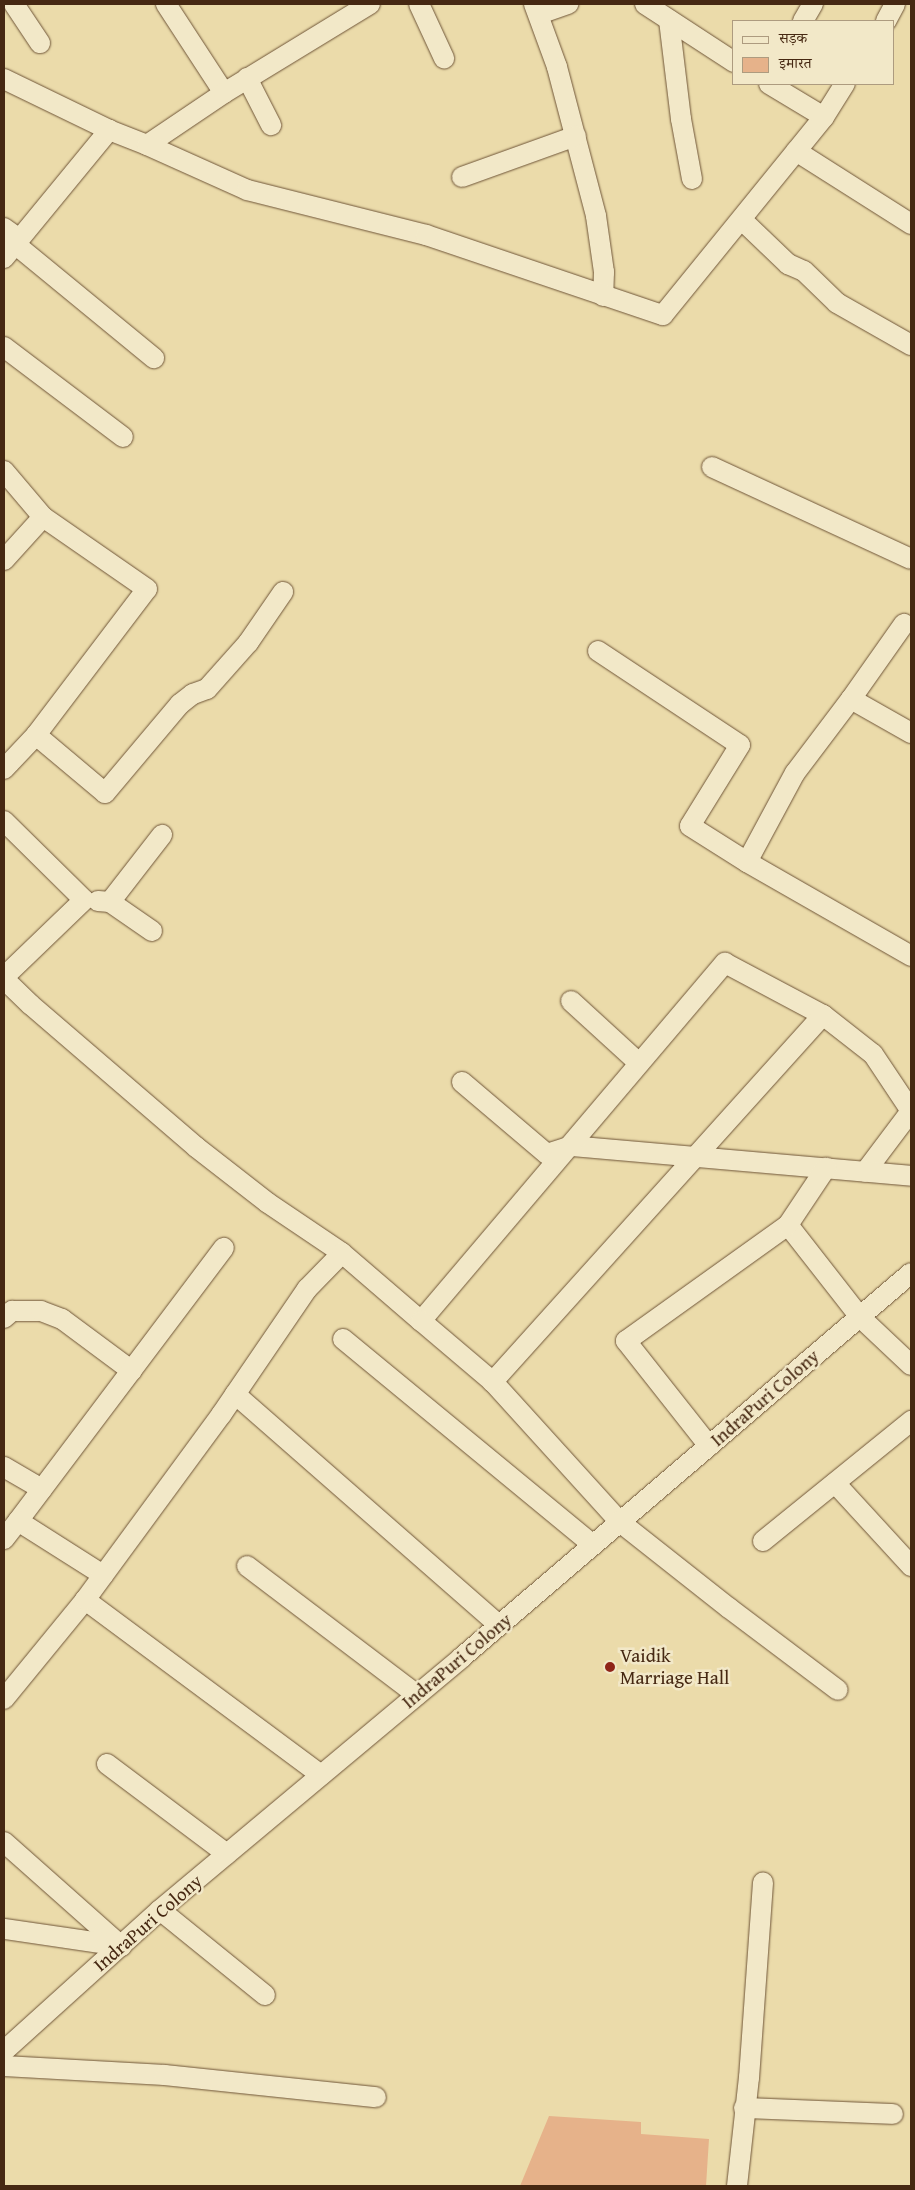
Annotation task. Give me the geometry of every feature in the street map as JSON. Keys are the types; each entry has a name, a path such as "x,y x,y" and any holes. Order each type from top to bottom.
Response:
{"street":[{"path":"14,4 40,43"},
{"path":"166,4 224,93"},
{"path":"147,145 247,78 370,4"},
{"path":"419,4 444,58"},
{"path":"568,4 537,9 557,67 596,216 604,272 603,296"},
{"path":"644,4 732,61"},
{"path":"804,20 813,4"},
{"path":"887,20 895,4"},
{"path":"669,20 681,120 692,179"},
{"path":"247,78 271,125"},
{"path":"4,79 109,130 247,190 426,234 663,315 824,117 844,85"},
{"path":"770,85 824,117"},
{"path":"109,130 10,242 154,358"},
{"path":"462,177 576,136"},
{"path":"796,152 911,224"},
{"path":"742,220 788,264 804,271 837,303 911,345"},
{"path":"4,347 123,437"},
{"path":"712,467 911,559"},
{"path":"4,471 43,517 147,589 36,736 4,769"},
{"path":"4,560 43,517"},
{"path":"36,736 105,793 180,704 193,694 207,689 236,656 283,592"},
{"path":"746,862 795,773 851,699 904,624"},
{"path":"598,651 740,745 690,826 746,862 911,956"},
{"path":"851,699 911,733"},
{"path":"4,821 84,900 110,902 152,932"},
{"path":"110,902 162,835"},
{"path":"84,900 4,978 31,1005 196,1147 268,1203 342,1253 494,1382 620,1522 729,1608 838,1690"},
{"path":"421,1321 725,963 822,1015 874,1054 911,1111 865,1172"},
{"path":"572,1001 639,1063"},
{"path":"494,1382 601,1260 696,1158 822,1015"},
{"path":"462,1082 547,1154 571,1146 911,1176"},
{"path":"709,1446 626,1341 788,1224 826,1168"},
{"path":"788,1224 860,1317 911,1365"},
{"path":"4,1539 224,1248"},
{"path":"4,1699 85,1600 235,1394 307,1289 342,1253"},
{"name":"IndraPuri Colony","path":"4,2051 160,1910 417,1695 911,1273"},
{"path":"4,1318 12,1311 41,1311 55,1316 132,1370"},
{"path":"344,1339 593,1545"},
{"path":"235,1394 499,1625"},
{"path":"763,1541 911,1421"},
{"path":"4,1467 42,1489"},
{"path":"835,1483 911,1566"},
{"path":"18,1521 103,1575"},
{"path":"246,1566 417,1695"},
{"path":"85,1600 321,1776"},
{"path":"107,1764 227,1854"},
{"path":"4,1842 121,1946"},
{"path":"737,2186 763,1884"},
{"path":"160,1910 265,1994"},
{"path":"4,1929 121,1946"},
{"path":"4,2066 165,2075 376,2097"},
{"path":"744,2108 893,2114"}],"building":[{"path":"549,2116 641,2122 641,2134 709,2139 706,2186 520,2186"}],"place":[{"name":"Vaidik Marriage Hall","path":"610,1667"}]}
